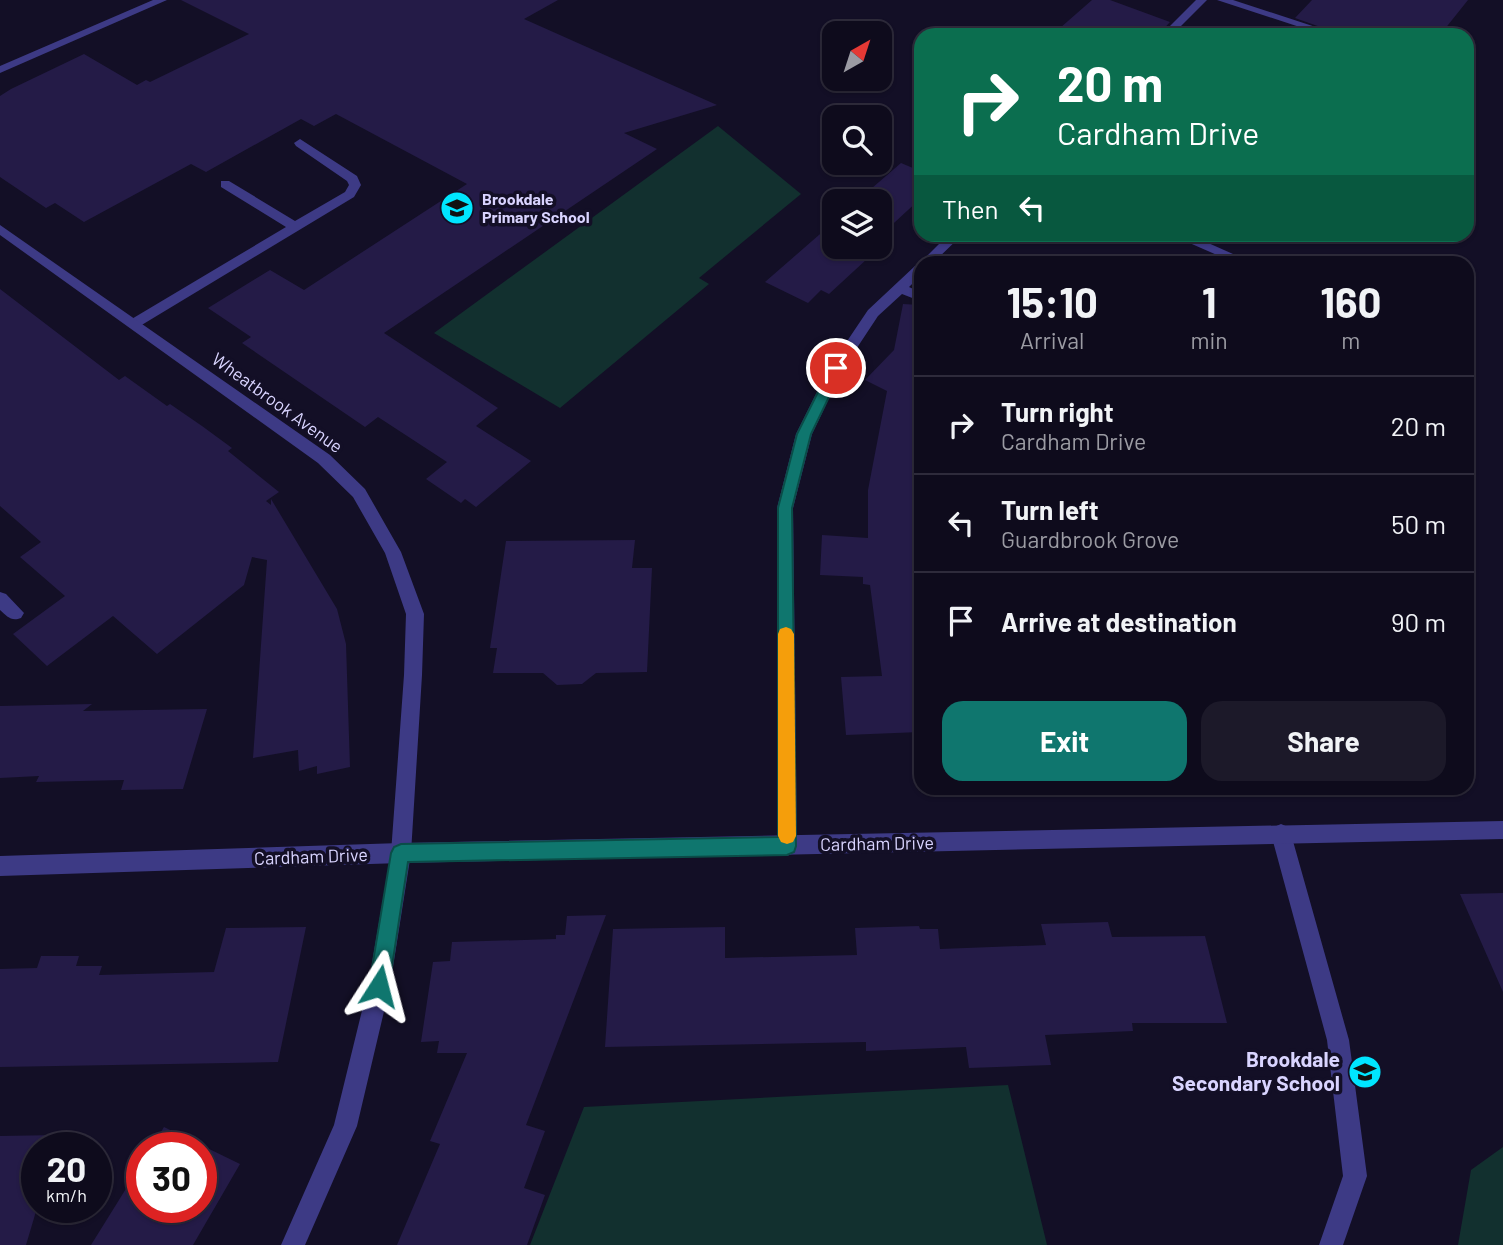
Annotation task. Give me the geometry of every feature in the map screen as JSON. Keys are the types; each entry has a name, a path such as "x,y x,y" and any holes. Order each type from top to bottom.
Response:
{"street":[{"path":"0,70 162,0"},
{"path":"1173,28 1202,0"},
{"path":"1222,0 1312,28"},
{"path":"135,323 350,194 355,185 353,179 300,143"},
{"path":"225,184 294,226"},
{"name":"Wheatbrook Avenue","path":"0,229 324,459 359,493 393,552 415,614 401,853 379,986 345,1126 293,1245"},
{"path":"934,256 949,242"},
{"path":"1195,242 1229,256"},
{"path":"787,846 785,508 804,434 836,368 873,313 914,275"},
{"path":"901,288 914,294"},
{"path":"0,599 15,613"},
{"name":"Cardham Drive","path":"0,866 401,853 1503,830"},
{"path":"1281,834 1338,1040 1355,1176 1331,1245"}],"green space":[{"path":"718,126 801,194 699,278 709,284 560,408 434,333"},
{"path":"1008,1085 1047,1245 530,1245 584,1107"},
{"path":"1503,1147 1503,1245 1458,1245 1471,1170"}],"building":[{"path":"181,0 558,0 524,19 717,105 624,133 657,149 384,333 498,408 476,426 531,461 476,507 465,499 461,503 426,479 447,462 378,417 365,427 242,343 251,337 208,308 270,270 304,290 467,184 336,114 314,126 301,119 206,172 191,164 84,222 55,203 46,208 0,177 0,96 11,89 84,54 137,85 146,80 150,82 249,34"},
{"path":"1092,0 1110,0 1170,22 1164,28 1060,28"},
{"path":"1312,0 1468,0 1446,28 1323,28 1295,18"},
{"path":"901,163 914,168 914,205 892,225 892,189 871,189 887,175 892,175 892,171"},
{"path":"822,232 822,259 867,259 829,294 821,290 808,303 765,282"},
{"path":"0,289 119,380 125,376 167,406 170,404 202,426 232,448 228,451 279,492 266,501 271,505 271,499 337,609 346,644 350,767 317,774 317,766 299,771 298,750 253,758 267,560 252,557 244,585 157,654 113,616 47,666 13,634 65,596 20,557 41,542 0,506"},
{"path":"903,304 914,305 914,732 846,735 841,677 882,676 870,585 863,584 863,577 820,575 822,535 868,538 868,490 887,391 865,380 894,350"},
{"path":"635,540 632,568 652,568 647,672 596,673 582,684 557,685 543,673 493,673 497,648 490,648 506,541"},
{"path":"92,704 83,711 207,709 183,789 121,790 124,780 36,782 39,776 0,778 0,706"},
{"path":"1503,893 1503,992 1460,894"},
{"path":"606,915 526,1125 545,1131 524,1188 545,1195 527,1245 397,1245 440,1144 430,1141 467,1053 437,1053 439,1041 421,1042 433,962 450,961 452,942 556,939 556,935 565,935 567,916"},
{"path":"1108,922 1112,937 1205,936 1227,1023 1132,1023 1133,1031 1045,1035 1051,1065 969,1068 966,1047 866,1051 866,1042 605,1047 613,929 725,927 725,958 857,955 855,928 919,926 920,929 938,929 940,949 1046,945 1041,924"},
{"path":"306,927 278,1062 0,1067 0,969 37,968 41,956 79,956 76,966 102,966 99,975 214,972 226,928"},
{"path":"164,1127 174,1132 161,1132"},
{"path":"0,1136 21,1136 21,1223 33,1223 26,1245 0,1245"},
{"path":"217,1153 240,1164 217,1204"},
{"path":"126,1189 126,1223 206,1223 193,1245 91,1245 105,1223 112,1223 112,1211"}],"slow traffic":[{"path":"786,634 787,836"}],"place":[{"name":"Brookdale Primary School","path":"457,208"},
{"name":"Brookdale Secondary School","path":"1365,1072"}],"route":[{"path":"379,986 401,853 787,846 785,508 804,434 836,368"}]}
